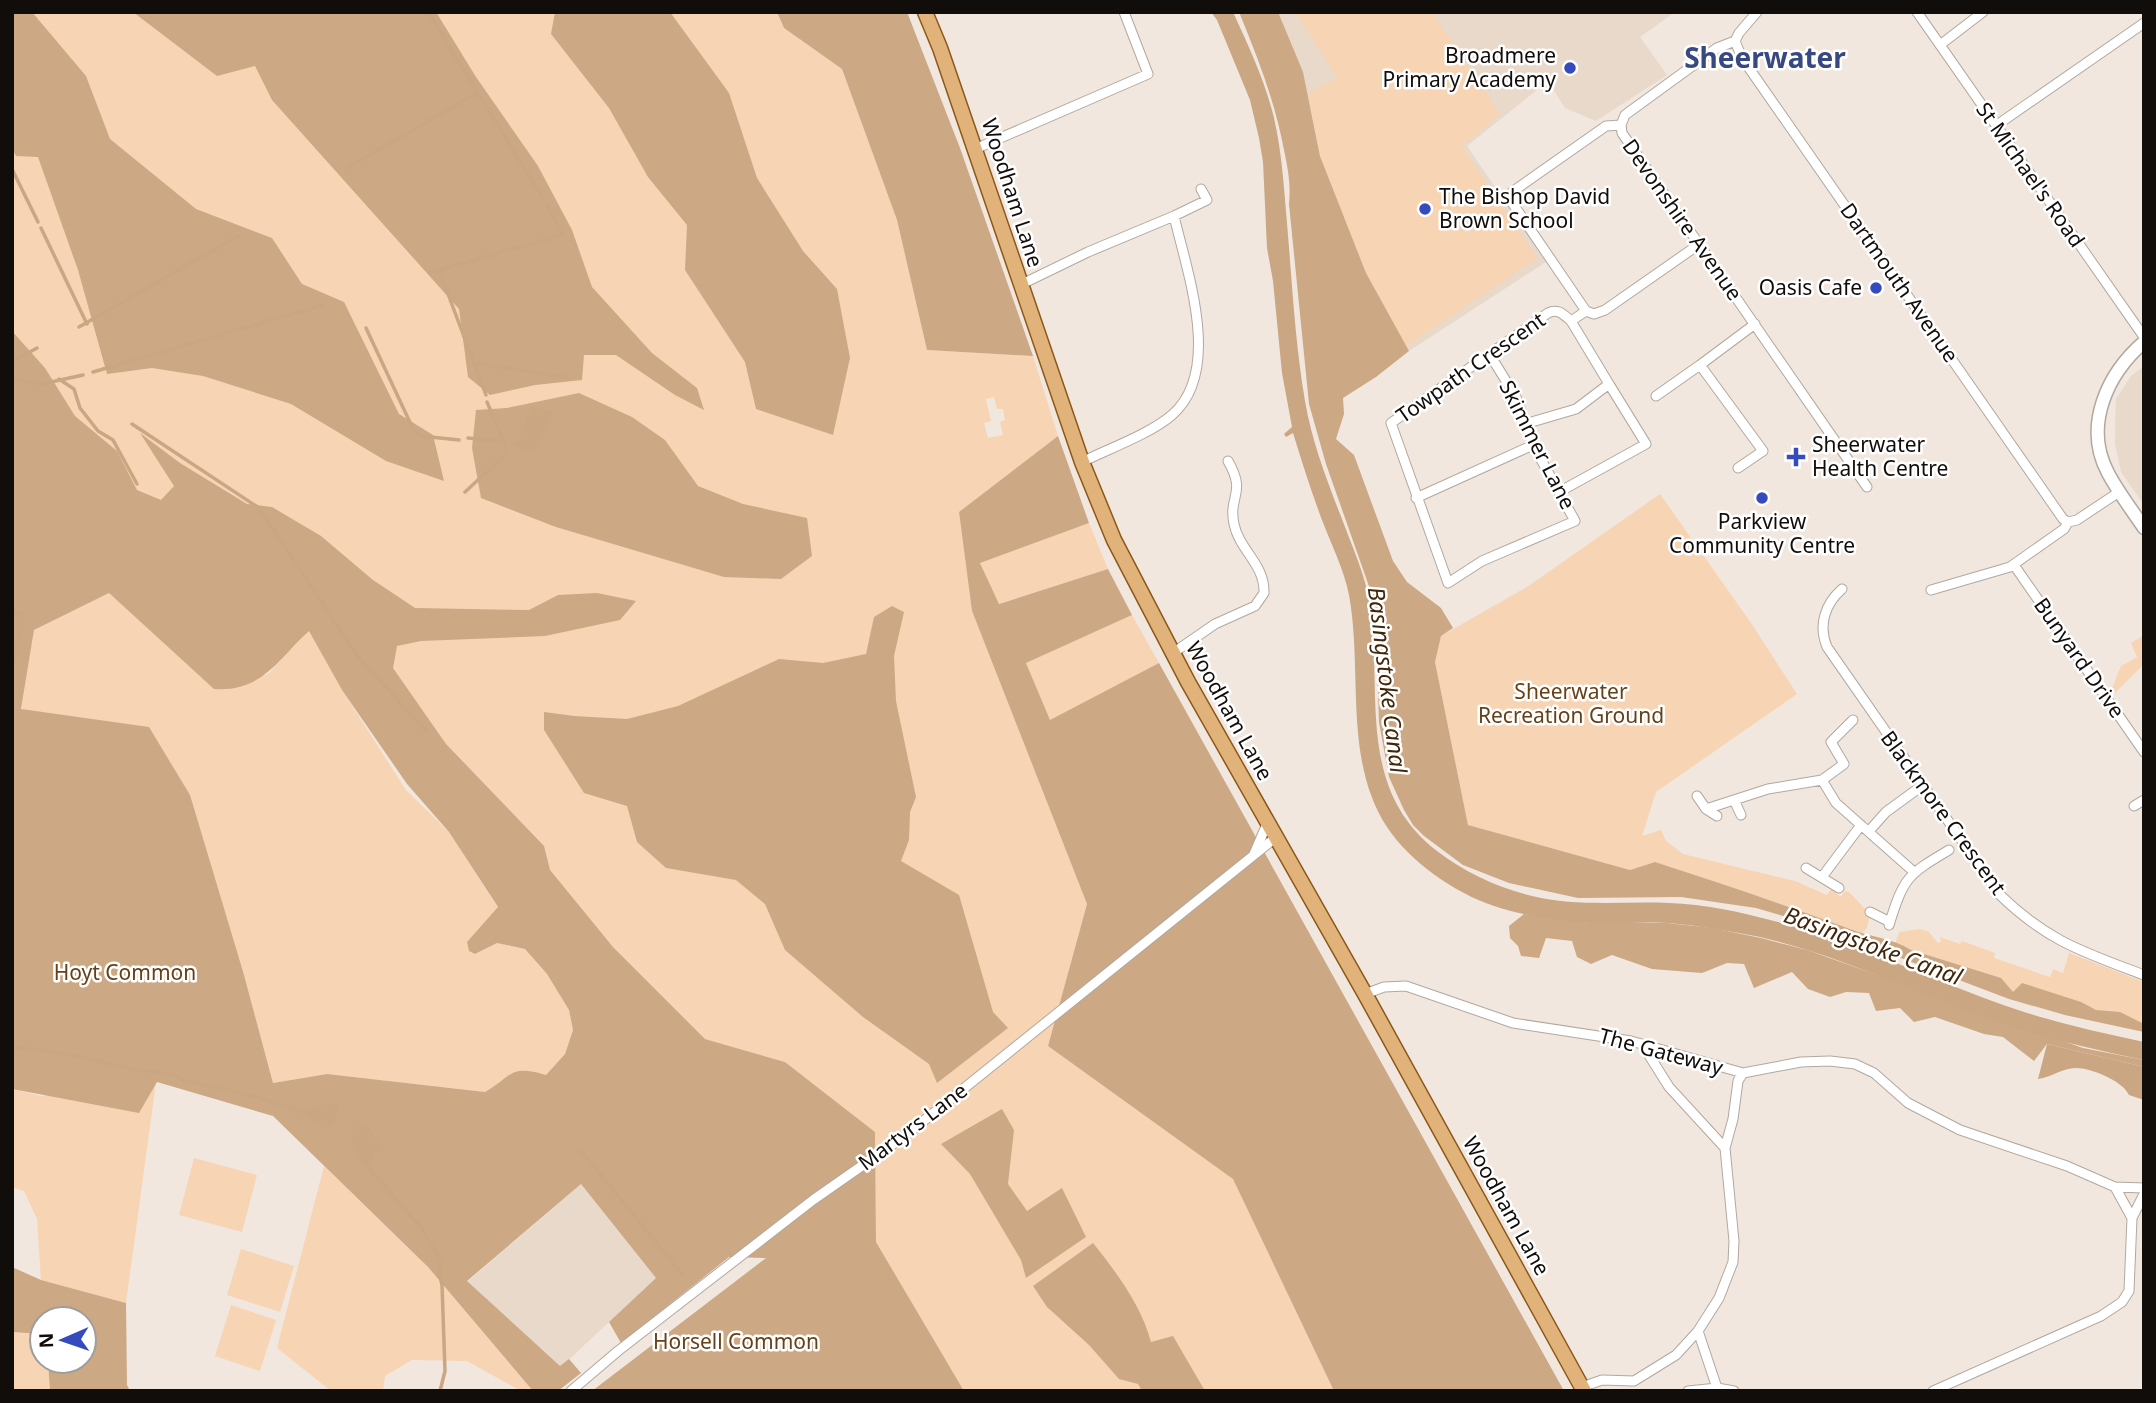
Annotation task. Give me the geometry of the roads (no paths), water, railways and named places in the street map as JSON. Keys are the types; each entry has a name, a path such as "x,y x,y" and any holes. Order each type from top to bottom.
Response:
{"main road":[{"name":"Woodham Lane","path":"925,12 940,48 1082,462 1114,540 1267,824 1365,994 1583,1389"}],"street":[{"path":"975,149 1148,74 1124,12"},
{"name":"Devonshire Avenue","path":"1757,12 1738,33 1735,41 1717,48 1625,115 1621,125 1622,133 1867,486"},
{"name":"St Michael's Road","path":"1917,12 2144,340"},
{"path":"1940,46 1983,12"},
{"path":"1997,125 2144,23"},
{"name":"Dartmouth Avenue","path":"1735,41 1742,58 2063,519 2068,522"},
{"path":"1586,311 1513,204 1513,192 1606,126 1621,125"},
{"path":"1020,285 1207,200 1201,189"},
{"path":"1082,462 1161,423 1183,404 1194,383 1199,362 1194,305 1174,216"},
{"name":"Towpath Crescent","path":"1448,583 1391,423 1553,310 1561,312 1571,321 1586,311 1599,314 1698,245"},
{"path":"1559,492 1646,444 1571,321"},
{"path":"1657,396 1755,324"},
{"path":"2144,340 2113,377 2102,400 2099,437 2103,460 2119,492 2144,528"},
{"name":"Skimmer Lane","path":"1448,583 1482,561 1575,521 1533,445 1516,397 1490,355"},
{"path":"1700,365 1763,451 1738,468"},
{"path":"1525,424 1576,408 1609,384"},
{"path":"1416,498 1533,445"},
{"path":"1173,653 1215,624 1255,606 1264,593 1261,573 1238,537 1234,523 1233,508 1238,486 1228,461"},
{"path":"1931,590 2012,566 2064,529 2068,522 2077,520 2119,492"},
{"name":"Bunyard Drive","path":"2012,566 2144,752"},
{"name":"Blackmore Crescent","path":"1842,589 1833,597 1826,611 1823,625 1826,644 1999,894 2030,923 2079,951 2144,975"},
{"path":"1706,809 1768,789 1822,779 1844,764 1831,742 1853,720"},
{"path":"1822,779 1836,803 1914,872"},
{"path":"1822,877 1865,828 1923,785"},
{"path":"1697,796 1706,809 1717,816"},
{"path":"1734,800 1741,815"},
{"path":"2134,806 2144,800"},
{"name":"Martyrs Lane","path":"1251,859 1267,824"},
{"name":"Martyrs Lane","path":"571,1391 618,1351 813,1200 906,1135 1275,838"},
{"path":"1870,912 1889,923 1901,888 1914,872 1949,850"},
{"path":"1806,868 1839,888"},
{"name":"The Gateway","path":"1365,994 1384,987 1406,986 1427,991 1513,1023 1592,1033 1642,1044 1743,1073 1801,1062 1855,1064 1874,1073 1908,1102 1963,1131 2067,1166 2115,1187 2144,1188"},
{"path":"1642,1044 1669,1087 1725,1148"},
{"path":"1583,1389 1602,1380 1633,1386 1676,1354 1698,1331 1719,1298 1733,1262 1725,1148 1733,1119 1738,1081 1743,1073"},
{"path":"2115,1187 2132,1219"},
{"path":"1933,1391 2101,1316 2119,1304 2130,1287 2132,1219 2144,1194"},
{"path":"1698,1331 1717,1388"},
{"path":"1688,1391 1717,1388 1734,1391"}],"waterway":[{"path":"428,12 542,197"},
{"path":"347,168 477,93"},
{"path":"12,169 38,222"},
{"path":"547,206 563,235"},
{"path":"41,228 87,324"},
{"path":"432,272 562,235"},
{"path":"79,327 238,236"},
{"path":"439,270 486,395"},
{"path":"93,372 323,305"},
{"path":"366,328 414,431 421,436 459,440"},
{"path":"12,362 37,348"},
{"path":"474,363 565,377"},
{"path":"12,379 42,384 83,375"},
{"path":"59,379 74,389 80,408 98,431 113,440 137,484"},
{"path":"465,492 507,453 487,402"},
{"path":"132,424 259,508 358,657 426,731"},
{"path":"468,438 504,442"},
{"path":"12,611 21,613 23,623 12,663"},
{"path":"12,1047 68,1054 173,1075 185,1081 253,1096 301,1111"},
{"path":"581,1151 683,1275"},
{"path":"370,1169 423,1230 442,1263 439,1272 442,1285 445,1371 440,1391"}],"place":[{"name":"Broadmere Primary Academy","path":"1570,68"},
{"name":"The Bishop David Brown School","path":"1425,209"},
{"name":"Oasis Cafe","path":"1876,288"},
{"name":"Sheerwater Health Centre","path":"1796,457"},
{"name":"Parkview Community Centre","path":"1762,498"}],"district":[{"name":"Sheerwater","path":"1765,58"}],"water label":[{"name":"Basingstoke Canal","path":"1387,680"},
{"name":"Basingstoke Canal","path":"1873,946"}],"park label":[{"name":"Sheerwater Recreation Ground","path":"1571,704"},
{"name":"Hoyt Common","path":"125,973"},
{"name":"Horsell Common","path":"736,1342"}]}
